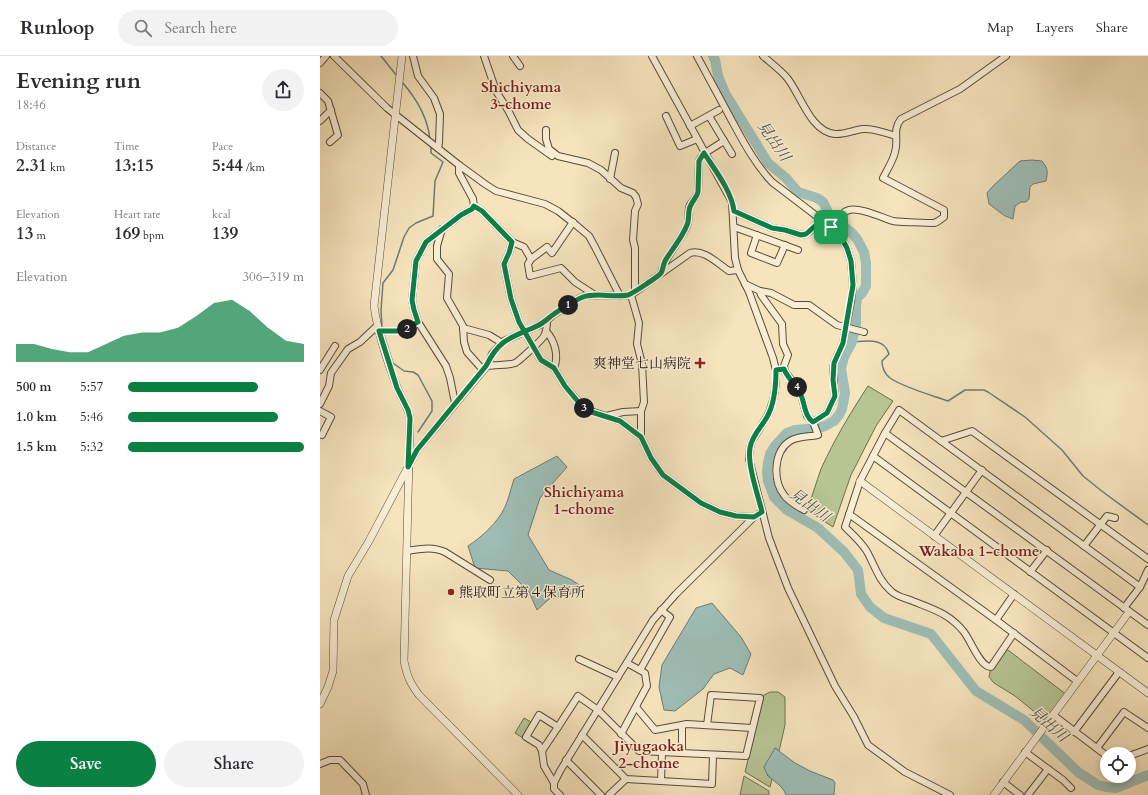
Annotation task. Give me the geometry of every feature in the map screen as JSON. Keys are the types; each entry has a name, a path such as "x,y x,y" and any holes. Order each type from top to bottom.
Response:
{"street":[{"path":"320,62 326,56"},
{"path":"334,56 396,115 459,165 496,191 545,204 573,222 589,236 620,296"},
{"path":"402,56 374,306 378,328 397,388 408,410 410,418 404,661 407,677 419,695 518,795"},
{"path":"413,56 418,76 434,98 440,114 438,148"},
{"path":"484,56 496,91 518,130 551,156 558,156 588,163 601,170 621,188 633,193 636,197 638,204 633,240 635,248 633,293 638,323 637,344 642,364 644,402 641,411 641,437 651,458 663,475 690,496 720,512 736,516 754,517"},
{"path":"513,56 520,66"},
{"path":"652,56 732,202 734,211 735,258 738,270 745,284 773,358 776,370 774,397 769,413 752,441 749,460 769,538 788,588 834,686 854,717 868,745 905,772 950,795"},
{"path":"697,56 746,146 764,173 772,182 831,227 845,244 851,261 853,285 851,301 843,343 834,363 833,380 835,396 827,413 813,422"},
{"path":"763,56 788,79 809,115 816,124 828,132 836,134 862,129 871,129 896,136"},
{"path":"831,227 842,214 854,209 878,215 895,222 932,223 944,216 944,210 941,208 884,178 896,152 896,129 901,119 960,89 1006,56"},
{"path":"320,93 328,101 338,135 330,142"},
{"path":"321,119 331,110"},
{"path":"690,126 719,110"},
{"path":"666,116 680,146 697,139"},
{"path":"709,116 732,154"},
{"path":"546,130 546,139 549,149 558,156"},
{"path":"661,273 664,263 686,228 689,220 689,210 691,204 697,197 699,161 704,153 724,141"},
{"path":"610,179 615,153"},
{"path":"459,165 459,173 473,199 474,206 482,211 512,242 524,248 531,259"},
{"path":"455,404 446,366 418,322 412,300 416,261 426,242 474,206"},
{"path":"734,211 772,228 801,235 806,234 815,226 831,227"},
{"path":"573,222 552,253 547,247 531,259 528,264 530,276 561,268 575,282 595,295"},
{"path":"734,227 798,250"},
{"path":"442,229 437,246 437,259 449,274 447,298 460,319 467,352 485,368"},
{"path":"757,235 750,254 777,263 784,245"},
{"path":"512,242 504,264 511,299 519,322 541,360 554,368 565,386 585,410 620,421 641,437"},
{"path":"320,704 328,687 333,671 334,620 348,576 369,542 417,450 485,368 492,354 502,343 544,323 553,315 585,296 620,296 633,293 695,251 704,254 729,271 738,270"},
{"path":"745,284 760,291 771,293 794,305 809,305 837,325 864,332"},
{"path":"760,291 761,295 782,324 783,344 788,354 784,369 796,385 801,395 807,416 813,422 818,435 791,441 781,452 777,466 777,480 784,495 790,502 804,510"},
{"path":"485,368 515,363 520,360 532,346 543,338 546,331 547,320"},
{"path":"320,404 330,386 331,373 348,348 360,342 378,328 400,331 418,322"},
{"path":"463,328 489,335 502,343"},
{"path":"546,331 551,337 556,355 554,368"},
{"path":"320,370 335,346"},
{"path":"776,370 784,369"},
{"path":"1014,633 991,667 987,667 982,663 964,632 950,617 900,597 892,592 883,583 862,544 845,527 860,481 899,410 1140,587"},
{"path":"320,411 331,417 322,435"},
{"path":"606,416 623,412 641,411"},
{"path":"941,441 972,431 1148,559"},
{"path":"885,433 1148,625"},
{"path":"873,456 1148,658"},
{"path":"934,536 965,491 982,470"},
{"path":"860,481 1148,693"},
{"path":"560,795 554,789 554,783 566,760 641,638 661,610 754,517 762,512"},
{"path":"849,514 1014,633 1077,681"},
{"path":"1084,546 1100,523 1107,516 1115,518"},
{"path":"406,551 438,548 490,580"},
{"path":"1030,572 1047,550"},
{"path":"994,795 1113,632 1140,587 1148,570"},
{"path":"996,620 1014,594"},
{"path":"640,670 670,617 661,610"},
{"path":"579,659 618,677"},
{"path":"622,734 647,686 645,673 627,663"},
{"path":"1074,732 1119,672"},
{"path":"542,751 578,696 598,710 638,751 746,756 760,698 712,695 707,725"},
{"path":"636,707 655,730 682,725 752,728"},
{"path":"1097,748 1124,712 1148,728"},
{"path":"554,783 544,766 542,751 539,745 526,737 539,715 558,727"},
{"path":"1053,715 1100,750"},
{"path":"682,725 682,753"},
{"path":"582,736 626,779 712,784 713,755"},
{"path":"1136,753 1148,749"},
{"path":"1025,752 1064,780 1072,788"},
{"path":"661,781 662,753"},
{"path":"320,764 330,760 340,760 363,784 366,795"},
{"path":"566,760 601,795"},
{"path":"1028,795 1048,769"},
{"path":"609,795 626,779"},
{"path":"1003,782 1020,795"}],"green space":[{"path":"868,386 893,401 876,426 851,475 833,527 807,510 826,458 843,426"},
{"path":"1004,647 1067,695 1047,722 1015,696 994,683 989,677 991,667"},
{"path":"770,692 778,692 785,697 785,725 779,751 775,748 767,775 772,779 770,787 745,772 764,695"},
{"path":"524,718 531,722 523,738 515,733"},
{"path":"744,776 769,791 769,795 740,795"}],"water":[{"path":"1020,161 1042,161 1044,164 1047,170 1046,181 1033,184 1030,187 1029,199 1026,202 1021,202 1015,206 1013,219 1005,216 989,204 987,193"},
{"path":"557,456 567,467 540,498 528,535 549,570 572,580 579,585 574,593 549,599 537,610 529,592 508,571 475,568 468,546 484,534 502,513 514,479"},
{"path":"712,603 741,637 751,654 743,675 730,668 714,674 703,689 675,711 664,710 659,687 662,665 696,608"},
{"path":"775,748 795,763 833,780 835,783 834,795 786,795 784,790 768,776 764,767"}],"waterway":[{"path":"381,56 397,76"},
{"name":"見出川","path":"713,56 718,76 725,93 768,163 786,178 798,192 817,198 823,202 830,216 851,232 857,239 864,252 866,263 866,286 857,298 856,324 852,342 844,357 841,368 845,393 842,409 834,421 825,426 795,430 787,433 775,446 770,454 767,471 768,481 774,497 787,510 818,528 844,552 858,570 861,594 870,607 884,618 931,634 976,691 1024,720 1078,772 1098,785 1116,788 1148,775"},
{"path":"402,82 412,95 424,116 427,123 430,140"},
{"path":"382,329 381,310 383,283 393,270 404,237 409,228 416,223 433,216 435,181 443,162 431,153 431,146"},
{"path":"383,332 393,363 404,371 413,372 418,375 432,401 432,411 418,432"},
{"path":"852,342 879,342 887,349 889,354 882,361 883,368 890,378 918,391 948,401 965,390 984,390 988,392 1025,417 1062,450 1083,476 1148,525"}],"place":[{"name":"爽神堂七山病院","path":"700,363"},
{"name":"熊取町立第４保育所","path":"451,592"}],"district":[{"name":"Shichiyama 3-chome","path":"521,96"},
{"name":"Shichiyama 1-chome","path":"584,500"},
{"name":"Wakaba 1-chome","path":"979,551"},
{"name":"Jiyugaoka 2-chome","path":"649,754"}],"route":[{"path":"831,227 815,226 806,234 801,235 772,228 734,211 728,194 704,153 699,161 698,192 697,197 691,204 689,210 689,220 686,228 664,263 661,273 630,295 595,295 585,296 578,299 553,315 544,323 524,332 504,341 500,344 492,354 486,366 417,450 408,467 410,418 408,410 397,388 379,331 400,331 418,322 412,300 416,261 426,242 474,206 482,211 512,242 504,264 511,299 524,332 541,360 554,368 565,386 585,410 620,421 641,437 651,458 663,475 684,492 701,503 720,512 736,516 754,517 762,512 749,460 750,448 760,426 769,413 774,397 776,370 784,369 796,385 801,395 807,416 813,422 827,413 835,396 832,372 837,355 843,343 851,301 853,272 847,248 842,239 831,227"}]}
